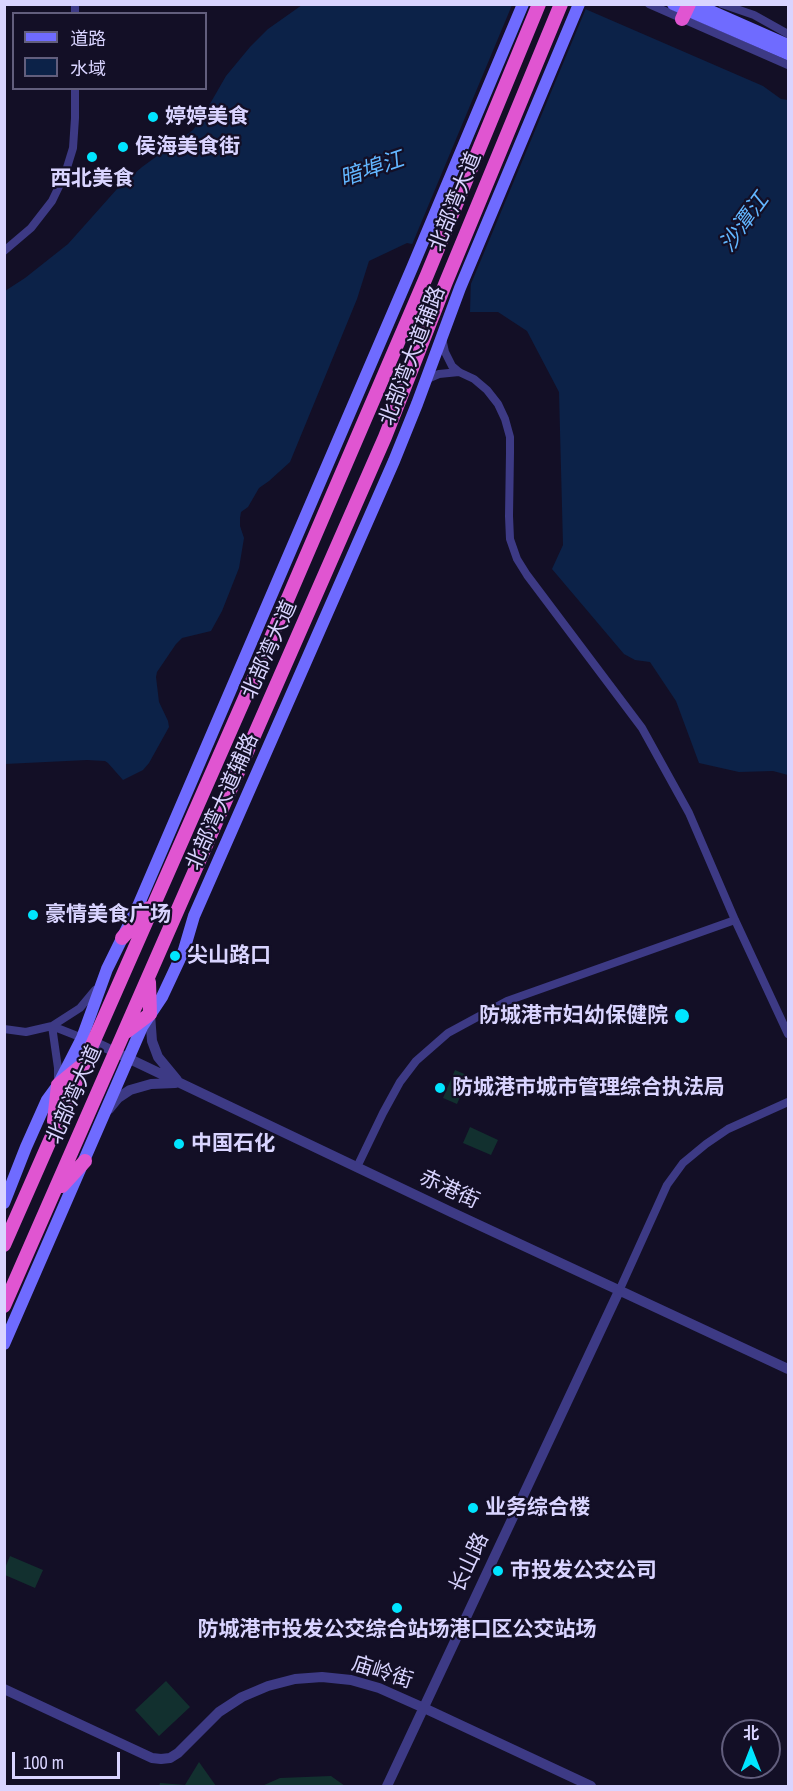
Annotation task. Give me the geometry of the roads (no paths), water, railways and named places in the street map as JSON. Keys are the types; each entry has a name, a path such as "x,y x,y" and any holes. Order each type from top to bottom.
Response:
{"highway":[{"name":"北部湾大道","path":"4,1245 84,1064 88,1040 156,900 427,275 539,4"},
{"name":"北部湾大道","path":"4,1306 385,437 446,282 561,4"},
{"path":"122,938 156,900"},
{"path":"125,1032 150,1014 149,977"},
{"path":"53,1135 58,1085 84,1064"},
{"path":"54,1194 85,1161"}],"main road":[{"name":"北部湾大道辅路","path":"4,1203 47,1100 88,1040 107,969 138,906 523,4"},
{"name":"北部湾大道辅路","path":"4,1344 142,1027 162,997 184,950 194,916 389,471 460,288 579,4"},
{"path":"685,8 789,45"},
{"path":"685,8 789,54"}],"street":[{"path":"649,4 685,8 789,64"},
{"path":"722,4 754,15 789,34"},
{"path":"4,251 31,228 52,201 65,174 72,148 75,90"},
{"path":"442,335 452,366 487,390 505,419 510,437 510,539 517,559 642,728 690,813 735,920 789,1034"},
{"path":"425,380 440,374 459,372"},
{"path":"357,1167 400,1082 416,1061 448,1033 507,1000 735,920"},
{"path":"4,1029 26,1032 52,1026 80,1008 92,996 107,969"},
{"path":"150,1014 152,1041 158,1057 178,1083"},
{"path":"52,1026 88,1040"},
{"path":"52,1026 58,1085"},
{"name":"赤港街","path":"88,1040 789,1369"},
{"path":"107,1111 118,1098 130,1090 151,1084 178,1083"},
{"path":"619,1291 667,1185 683,1163 728,1129 789,1102"},
{"name":"长山路","path":"387,1786 619,1291"},
{"name":"庙岭街","path":"4,1689 152,1758 161,1759 170,1758 178,1753 219,1712 242,1697 268,1686 295,1679 322,1677 351,1680 379,1688 591,1786"}],"water":[{"path":"302,5 576,5 763,86 781,99 788,100 788,775 773,771 739,772 699,763 676,701 650,662 635,660 624,654 552,569 563,545 559,392 527,331 498,312 470,312 471,277 460,254 407,243 369,261 357,299 290,462 259,488 248,507 241,512 240,526 244,538 239,568 222,611 211,631 182,638 157,672 159,702 169,727 149,763 143,770 123,780 105,761 5,764 5,291 68,244 117,189 142,167 193,130 226,76 250,47 268,29"}],"place":[{"name":"婷婷美食","path":"153,117"},
{"name":"侯海美食街","path":"123,147"},
{"name":"西北美食","path":"92,157"},
{"name":"豪情美食广场","path":"33,915"},
{"name":"尖山路口","path":"175,956"},
{"name":"防城港市妇幼保健院","path":"682,1016"},
{"name":"防城港市城市管理综合执法局","path":"440,1088"},
{"name":"中国石化","path":"179,1144"},
{"name":"业务综合楼","path":"473,1508"},
{"name":"巿投发公交公司","path":"498,1571"},
{"name":"防城港市投发公交综合站场港口区公交站场","path":"397,1608"}],"water label":[{"name":"暗埠江","path":"372,170"},
{"name":"沙潭江","path":"745,223"}]}
